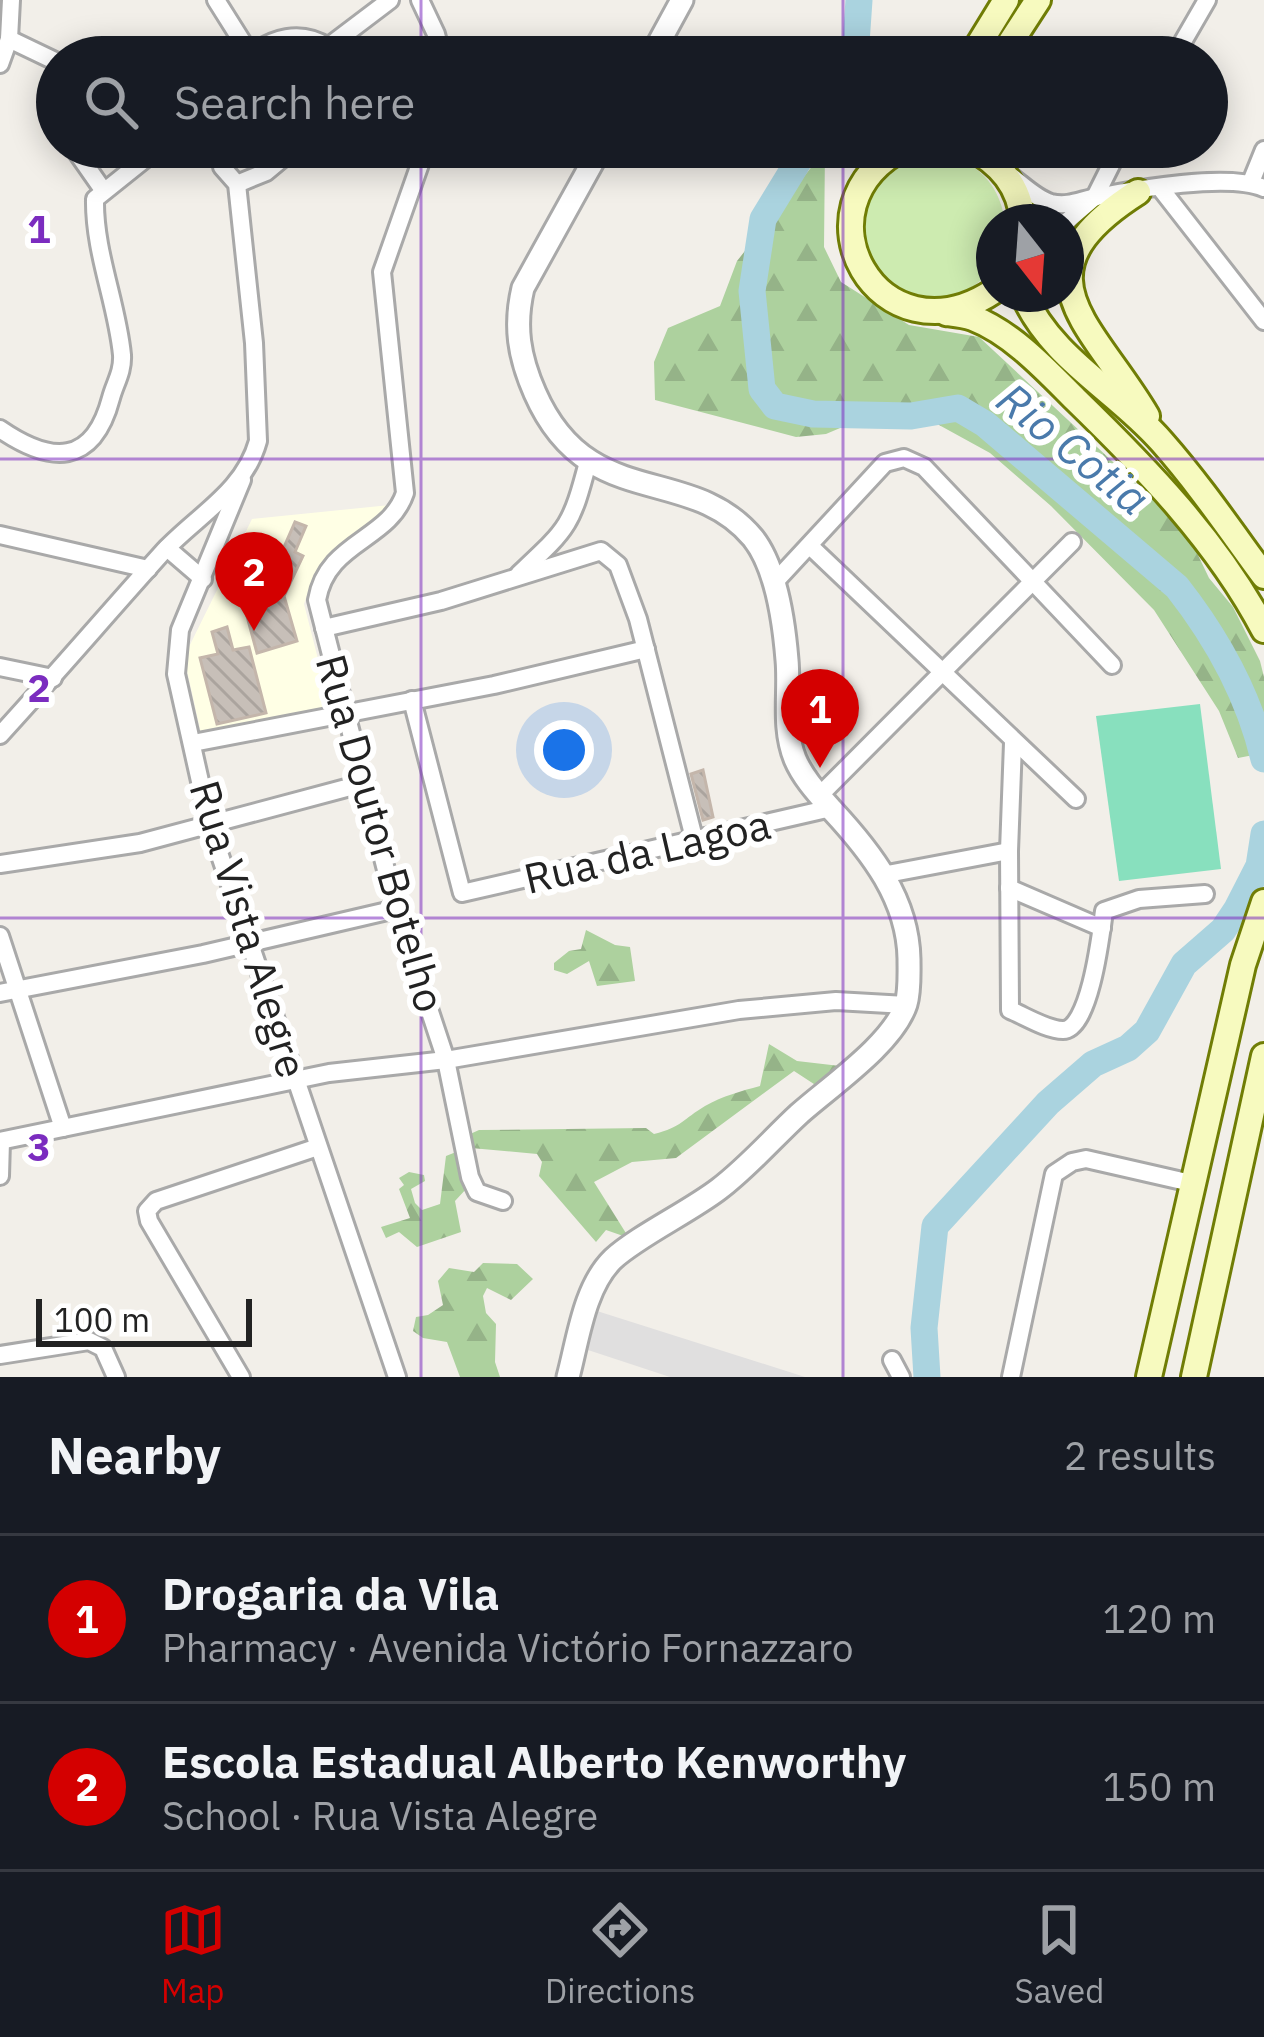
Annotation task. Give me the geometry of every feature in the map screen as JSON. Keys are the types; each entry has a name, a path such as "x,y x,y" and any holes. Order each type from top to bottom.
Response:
{"main road":[{"path":"984,36 1006,0"},
{"path":"1015,36 1038,0"},
{"path":"874,168 861,186 850,226 852,246 871,283 886,297 925,312 972,318 994,329 1052,375 1191,521 1264,630"},
{"path":"997,168 1016,191 1019,204"},
{"path":"1149,190 1081,236 1070,284 1088,330 1160,439 1264,576"},
{"path":"946,313 976,302"},
{"path":"1033,312 1064,355 1160,439"},
{"path":"1149,1377 1191,1183 1261,918"},
{"path":"1193,1377 1264,1056"}],"street":[{"path":"0,64 9,39 11,0"},
{"path":"346,36 390,0"},
{"path":"420,0 437,36"},
{"path":"662,36 682,0"},
{"path":"1186,36 1207,0"},
{"path":"222,4 239,36"},
{"path":"9,39 36,52"},
{"path":"1003,168 1046,202 1071,205 1149,190 1257,185 1264,150"},
{"path":"88,168 103,190"},
{"path":"0,429 42,453 67,454 83,448 105,420 122,358 95,199 132,168"},
{"name":"Rua Vista Alegre","path":"224,168 237,184 254,343 258,441 179,630 175,659 210,826 398,1377"},
{"path":"237,184 271,168"},
{"name":"Rua Doutor Botelho","path":"419,168 382,272 405,493 388,519 327,570 317,600 396,909 446,1060 473,1186 503,1201"},
{"path":"568,1377 590,1301 613,1259 721,1188 855,1066 906,1005 909,970 900,902 794,757 787,658 773,584 757,543 714,507 642,486 587,462 565,443 543,412 518,346 517,313 523,288 589,168"},
{"path":"1084,206 1109,168"},
{"path":"1149,190 1264,321"},
{"path":"773,584 885,463 904,458 924,466 1112,665"},
{"path":"514,578 566,530 587,462"},
{"path":"0,735 167,548 242,480"},
{"path":"0,535 148,569"},
{"path":"825,802 943,671 1072,542"},
{"path":"810,546 1076,799"},
{"path":"167,548 203,579"},
{"path":"324,628 441,601 601,551 618,565 646,649 695,842"},
{"path":"193,743 646,649"},
{"path":"0,667 52,678"},
{"name":"Rua da Lagoa","path":"412,700 462,893 695,842 825,802"},
{"path":"1013,743 1008,1006 1060,1030 1073,1027 1090,987 1104,911 1139,899 1204,894"},
{"path":"0,864 74,856 210,826 364,784"},
{"path":"882,875 1009,850"},
{"path":"1009,888 1102,928"},
{"path":"9,991 203,955 396,909"},
{"path":"0,936 9,991 63,1128"},
{"path":"0,1176 0,1141 366,1067 446,1060 758,1008 836,1001 906,1005"},
{"path":"241,1377 148,1221 147,1211 156,1201 318,1147"},
{"path":"1011,1377 1054,1174 1072,1162 1086,1160 1191,1183"},
{"path":"0,1355 89,1341 103,1348 116,1377"}],"shaded area":[{"path":"390,505 314,574 304,604 331,710 202,738 184,657 252,519"},
{"path":"597,1311 805,1377 670,1377 588,1350"}],"green space":[{"path":"811,168 825,168 824,247 841,282 909,325 979,337 1186,530 1260,661 1264,753 1238,758 1219,711 1154,610 1051,506 990,453 899,403 826,434 796,437 655,400 654,362 668,328 720,306 737,261"},
{"path":"893,168 974,168 980,172 1001,204 976,204 976,284 937,297 896,288 879,276 866,260 861,239 871,189"},
{"path":"1200,704 1221,869 1119,881 1096,716"},
{"path":"586,930 630,947 635,981 597,986 589,961 567,974 554,970 554,963 569,951 581,949"},
{"path":"769,1044 797,1061 840,1066 817,1086 794,1071 676,1158 632,1162 594,1182 629,1238 606,1230 596,1242 539,1176 542,1162 537,1154 471,1148 468,1135 479,1130 663,1131 712,1102 760,1086"},
{"path":"461,1150 467,1188 455,1201 461,1232 417,1247 399,1232 386,1238 381,1227 410,1218 399,1178 409,1172 424,1175 425,1181 411,1189 415,1203 422,1210 440,1204 446,1156"},
{"path":"483,1263 517,1264 533,1279 511,1300 487,1288 483,1296 486,1313 496,1324 495,1362 500,1377 460,1377 447,1342 413,1331 416,1317 443,1305 438,1281 449,1268 474,1272"}],"building":[{"path":"295,522 306,526 295,552 303,556 284,596 297,641 257,653 245,609 250,574 268,539 284,547"},
{"path":"227,627 233,650 249,647 266,713 217,724 200,658 218,654 212,632"},
{"path":"703,770 713,817 703,820 691,774"}],"waterway":[{"name":"Rio Cotia","path":"856,36 859,0"},
{"name":"Rio Cotia","path":"794,168 763,219 752,291 762,389 775,406 813,414 911,416 958,408 985,424 1177,587 1230,668 1264,759"},
{"name":"Rio Cotia","path":"927,1377 924,1328 935,1226 1048,1103 1093,1064 1128,1048 1147,1031 1184,964 1223,930 1237,909 1259,866 1264,834"}],"place":[{"name":"Escola Estadual Alberto Kenworthy","path":"254,631"},
{"name":"Drogaria da Vila","path":"820,768"}]}
